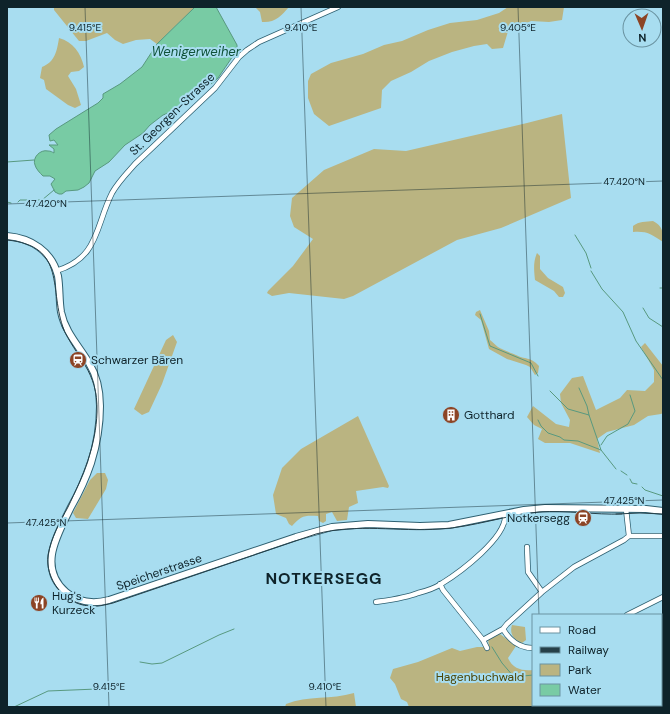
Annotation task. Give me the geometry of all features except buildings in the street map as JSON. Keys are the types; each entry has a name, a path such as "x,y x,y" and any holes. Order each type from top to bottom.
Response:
{"main road":[{"name":"Speicherstrasse","path":"7,236 28,241 41,248 50,257 56,271 60,306 64,322 69,334 89,362 95,375 99,390 100,405 98,438 91,463 58,533 52,556 52,568 56,579 63,590 74,598 84,602 114,599 296,537 332,527 368,524 443,526 524,510 545,508 663,511"}],"street":[{"name":"St. Georgen-Strasse","path":"56,271 72,266 80,260 86,253 98,231 113,191 122,177 215,88 242,54 259,42 338,7"},
{"path":"626,509 629,536"},
{"path":"376,602 416,594 440,584 462,570 480,555 495,538 505,520 505,514"},
{"path":"483,640 503,629 542,592 574,566 629,536 663,536"},
{"path":"527,547 528,572 542,592"},
{"path":"440,584 488,648"},
{"path":"629,614 663,597"},
{"path":"503,629 515,643 527,648 532,648"}],"green space":[{"path":"54,7 195,7 157,44 150,39 136,40 123,44 115,40 107,33 86,41 79,41 54,10"},
{"path":"255,7 289,7 274,20 262,22 260,12"},
{"path":"508,7 564,7 562,20 549,22 531,21 515,29 509,28 503,48 492,49 487,44 452,52 429,61 411,72 391,81 382,90 381,108 329,126 314,114 308,98 308,81 311,74 331,63 363,54 384,45 402,41 428,30 450,23 477,20 499,13"},
{"path":"59,38 68,42 76,49 81,57 84,67 79,71 71,72 68,76 76,89 81,105 75,108 68,105 46,89 44,80 40,78 42,67 50,62 55,56"},
{"path":"562,114 571,198 501,228 457,240 353,296 344,299 289,293 272,296 267,293 293,266 313,239 294,227 290,216 292,198 324,170 374,149 406,151"},
{"path":"653,221 661,227 663,242 649,234 633,232 633,226 635,224"},
{"path":"537,253 540,256 540,269 548,278 563,287 565,293 563,297 559,297 554,291 535,280 534,263"},
{"path":"480,310 489,331 490,340 501,349 530,359 536,363 539,366 538,373 535,375 530,367 507,359 489,349 481,320 475,315 476,312"},
{"path":"173,335 177,342 162,384 149,412 142,415 134,409 166,340"},
{"path":"645,343 663,366 663,413 648,416 634,425 607,432 597,439 600,453 570,443 545,443 538,439 542,429 534,425 527,417 533,406 556,424 569,427 570,420 561,403 560,394 572,378 583,376 596,410 620,398 627,390 645,391 654,382 654,370 641,347"},
{"path":"358,416 389,486 388,488 383,487 356,491 358,503 349,507 347,520 337,521 332,512 326,514 326,521 323,523 319,521 318,516 309,516 300,518 292,526 286,518 276,514 273,495 282,468 301,449"},
{"path":"97,473 105,473 108,480 106,489 88,519 76,518 73,513 90,480"},
{"path":"512,625 525,627 526,640 522,643 513,636 511,631"},
{"name":"Hagenbuchwald","path":"500,634 516,646 508,658 512,665 522,670 532,670 532,706 662,706 663,652 663,707 409,707 407,702 401,699 395,684 390,678 393,669 418,662 452,648 460,651 477,647 489,647 488,639"},
{"path":"354,693 356,707 285,707 286,704 303,699"}],"water":[{"name":"Wenigerweiher","path":"195,7 216,7 237,45 237,50 218,78 211,84 203,86 199,94 193,97 189,102 163,115 150,125 143,133 125,145 109,162 95,171 89,183 84,187 78,190 66,191 62,194 55,192 51,184 55,179 50,176 43,176 36,168 34,162 37,155 42,151 54,153 54,149 49,145 58,145 54,140 50,141 49,135 98,103 103,98 103,94 120,84 142,67 157,44"}],"waterway":[{"path":"7,162 34,160"},
{"path":"18,202 20,200 42,200 54,190"},
{"path":"7,202 11,203"},
{"path":"575,235 586,253 591,268"},
{"path":"591,271 602,289 623,312 636,341 663,380"},
{"path":"643,308 649,318 663,327"},
{"path":"480,314 490,346 531,363 538,376"},
{"path":"579,388 587,406 589,415"},
{"path":"550,391 568,409 589,415 601,450"},
{"path":"601,445 607,436 628,424 635,411 630,395"},
{"path":"538,420 541,426 548,433 564,440 578,441 601,450 616,469"},
{"path":"621,471 627,475"},
{"path":"630,479 632,483 637,484"},
{"path":"642,487 645,490 663,496"},
{"path":"140,662 152,664 162,663 234,629"},
{"path":"492,647 502,663 514,677 532,675"},
{"path":"14,707 48,691 97,689 110,686"}],"railway":[{"path":"7,240 26,244 39,251 48,261 55,286 59,315 64,330"},
{"path":"62,326 90,375 94,386 97,412 94,437 88,461 74,495 59,524 48,555 50,573 58,589 72,601 80,604 95,606 113,603 316,534 331,531 362,528 409,530 453,528 539,512 622,514"},
{"path":"616,514 663,514"}],"place":[{"name":"Schwarzer Bären","path":"78,360"},
{"name":"Gotthard","path":"451,415"},
{"name":"Notkersegg","path":"583,518"},
{"name":"Hug's Kurzeck","path":"39,603"}],"district":[{"name":"NOTKERSEGG","path":"324,578"}]}
